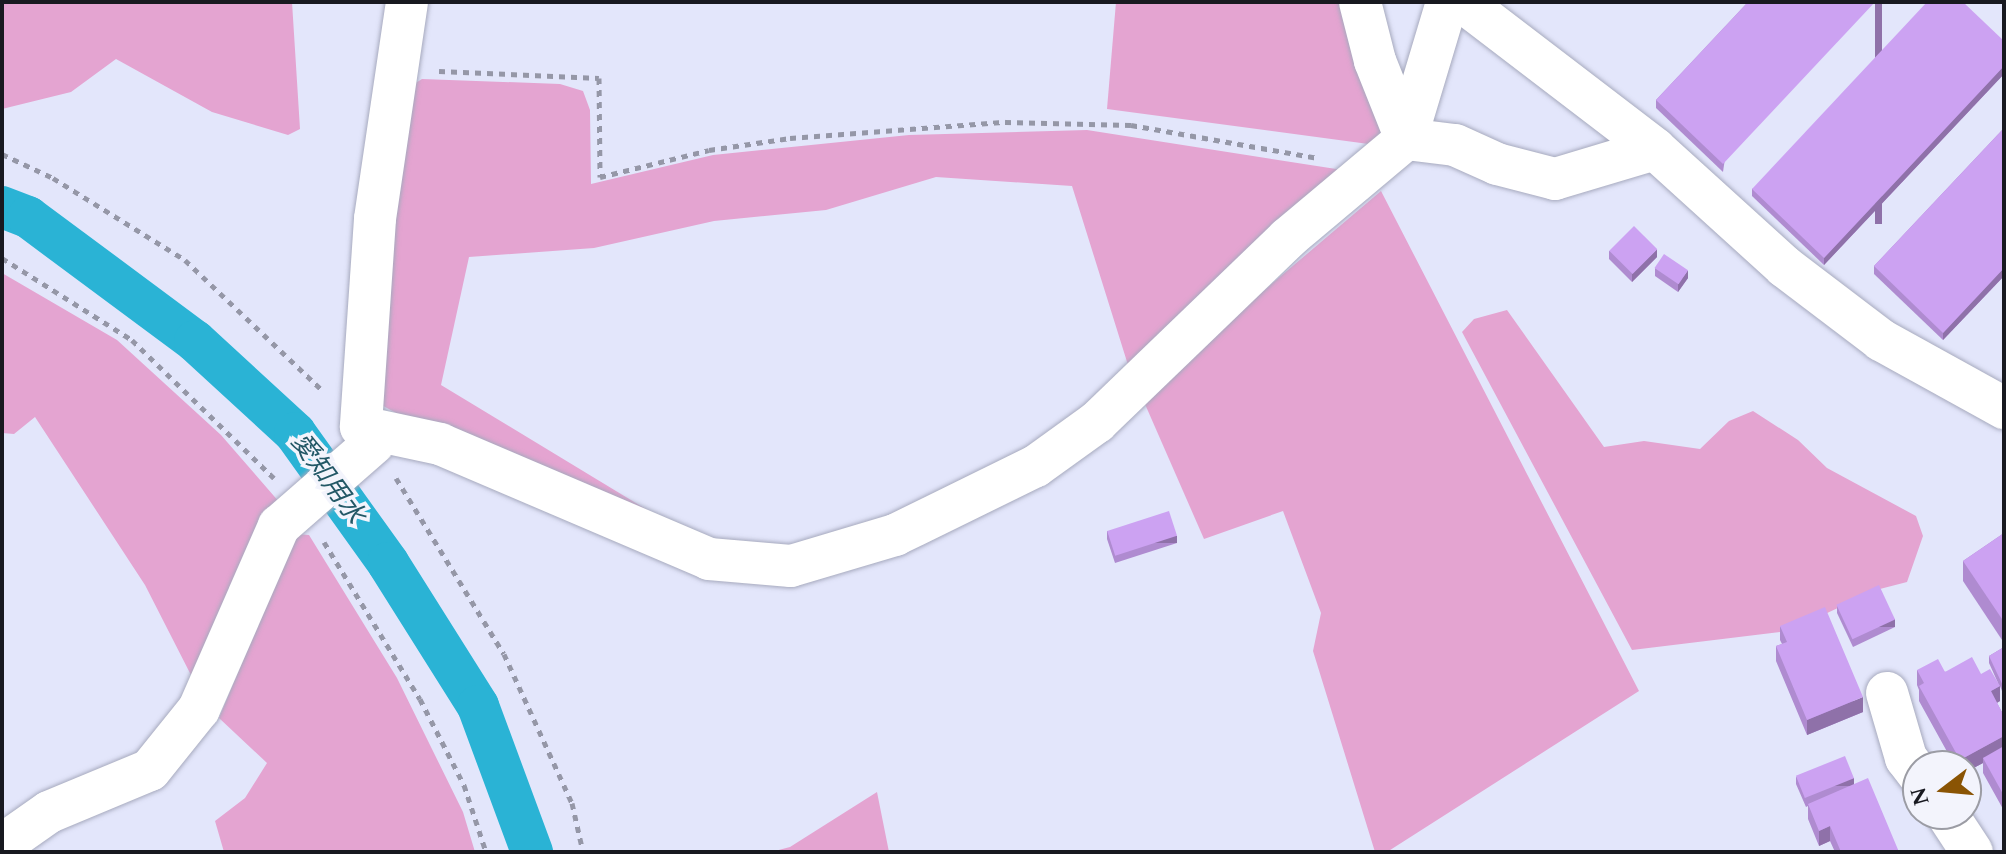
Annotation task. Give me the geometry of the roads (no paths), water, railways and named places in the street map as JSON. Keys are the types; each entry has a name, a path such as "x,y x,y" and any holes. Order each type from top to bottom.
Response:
{"street":[{"path":"2,845 49,812 150,770 199,709 279,526 367,436 375,219 407,2"},
{"path":"1360,2 1375,61 1391,151"},
{"path":"367,436 440,444 709,559 791,566 895,535 1036,466 1097,422 1288,238 1391,151 1447,2"},
{"path":"1463,2 1655,149 1785,267 1881,340 2004,408"},
{"path":"1391,151 1455,145 1497,164 1555,179 1655,149"},
{"path":"1887,693 1904,750"},
{"path":"1958,830 1972,852"}],"waterway":[{"name":"愛知用水","path":"2,207 28,217 195,341 295,433 388,563 478,706 532,852"}]}
